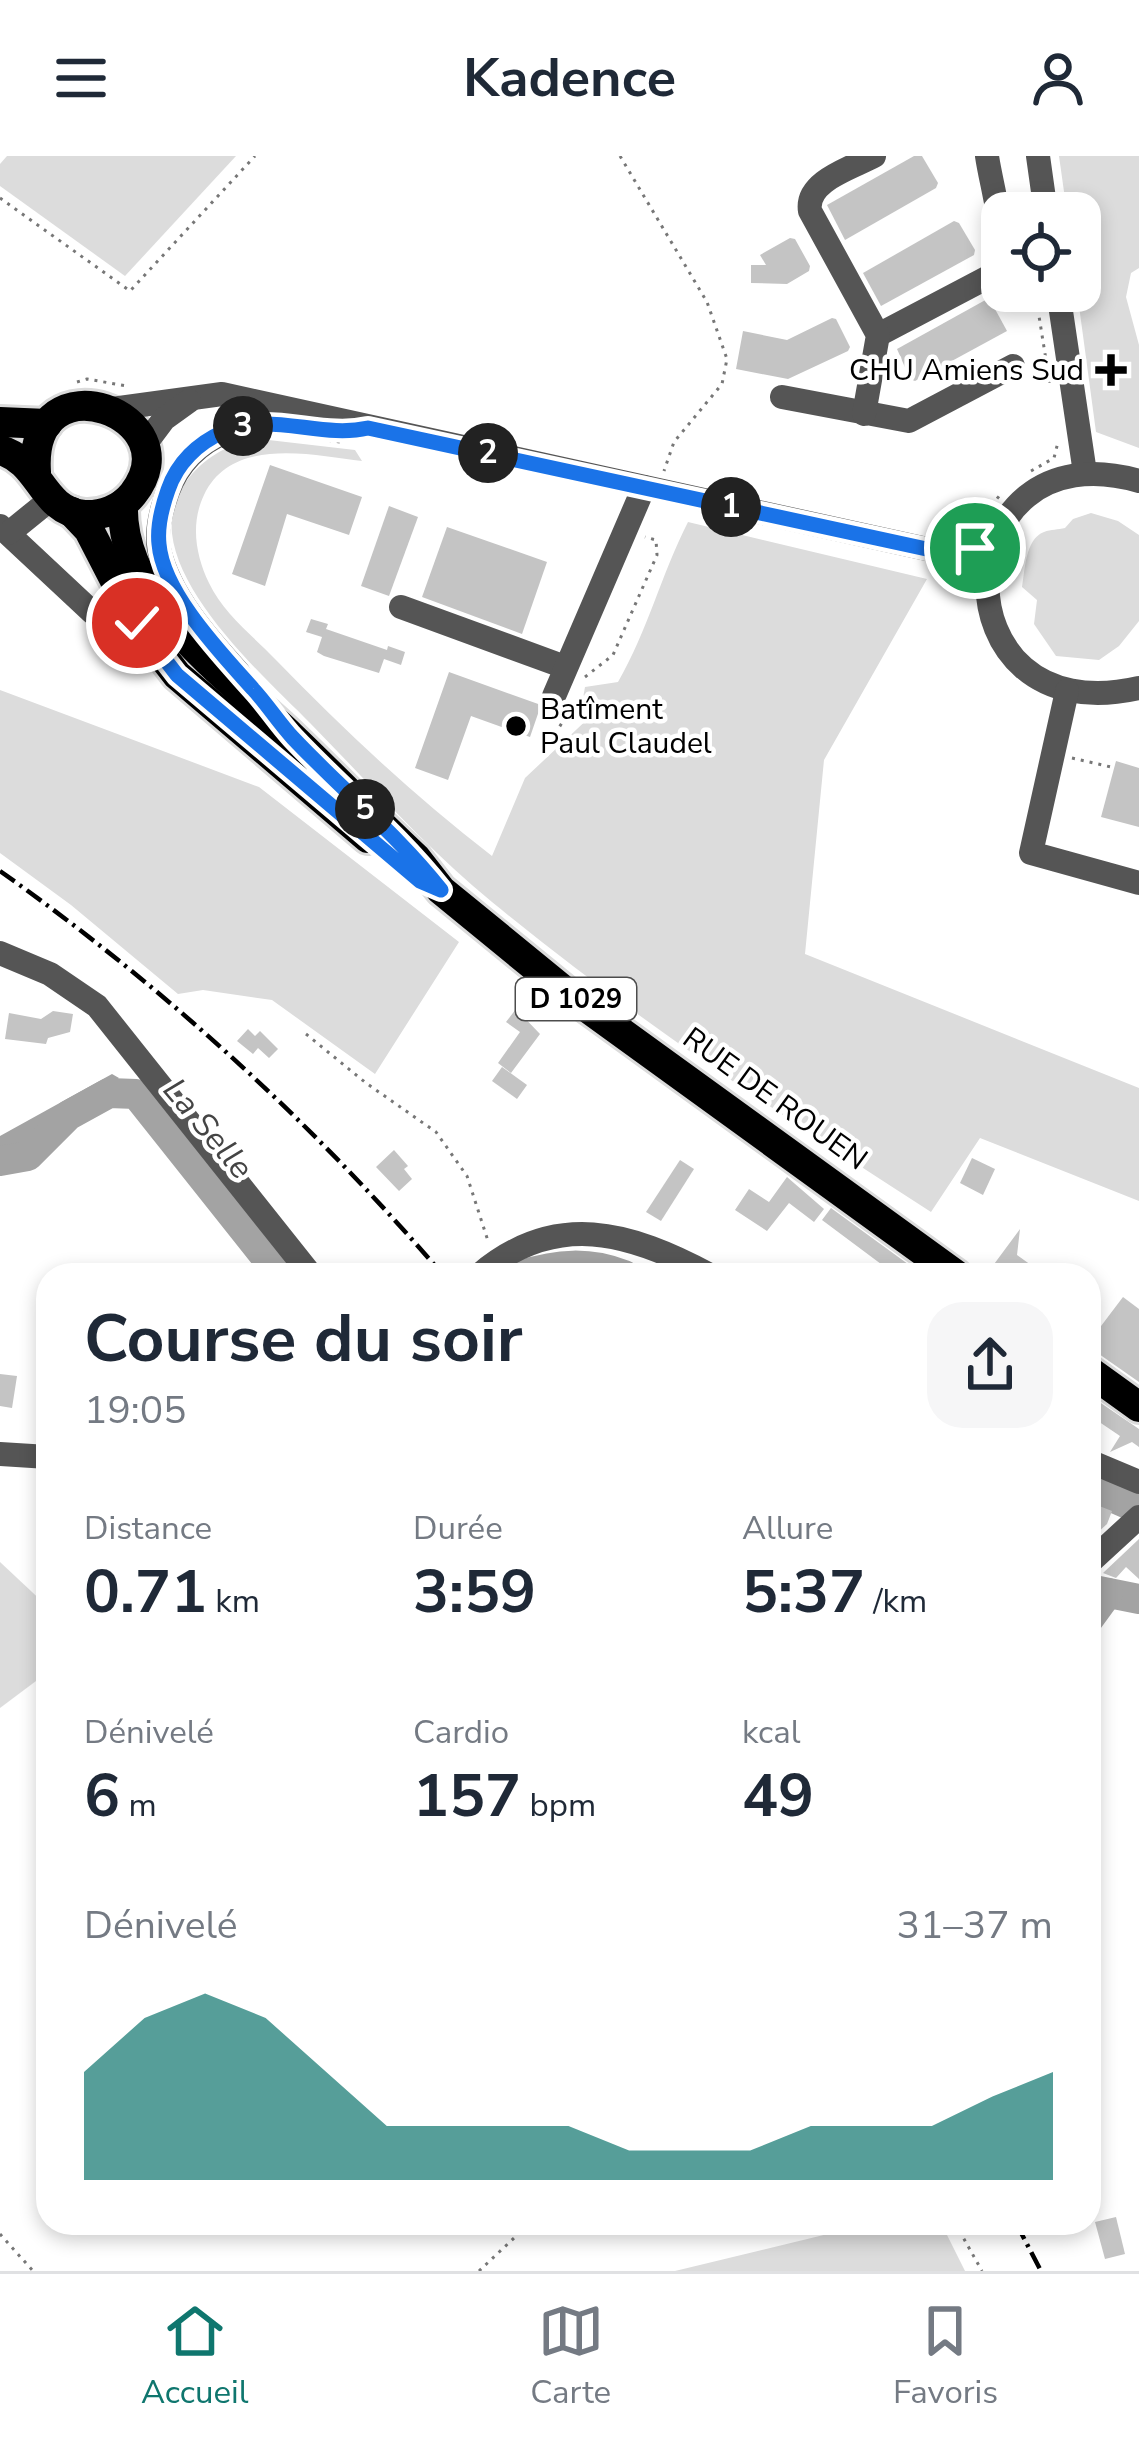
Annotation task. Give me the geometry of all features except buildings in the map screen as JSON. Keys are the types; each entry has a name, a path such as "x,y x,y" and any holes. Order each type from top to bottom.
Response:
{"main road":[{"path":"84,405 112,410 132,425 143,447 143,472 123,504 98,514 53,494 35,455 47,424 58,415 84,405"},
{"path":"0,422 47,424"},
{"name":"RUE DE ROUEN","path":"0,450 16,455 89,530 137,623 177,675 404,868 441,890 567,993 939,1263"},
{"name":"RUE DE ROUEN","path":"123,504 127,540 138,571 170,621 416,858 441,890"},
{"path":"1101,1380 1139,1407"}],"street":[{"path":"864,414 878,335 825,240 808,199 813,189 874,156"},
{"path":"878,335 994,274 1001,262 1000,243 987,156"},
{"path":"1038,156 1043,192"},
{"path":"1061,312 1085,472"},
{"path":"782,397 909,421 1013,366"},
{"path":"112,410 222,394 945,553 975,572 985,585"},
{"path":"143,447 153,430 191,399"},
{"path":"290,735 177,591 159,548 160,517 173,476 192,451 227,430 284,423 347,433 368,428"},
{"path":"1139,481 1113,473 1085,472 1056,479 1030,494 1009,514 994,539 985,585 993,629 1010,655 1041,681 1067,692 1096,695 1139,688"},
{"path":"566,695 626,532 651,489"},
{"path":"53,494 4,530 92,612"},
{"path":"945,553 994,539"},
{"path":"401,607 574,674"},
{"path":"1067,692 1031,853 1139,883"},
{"path":"0,953 50,974 97,1006 301,1263"},
{"path":"497,1263 540,1239 592,1233 643,1244 684,1263"},
{"path":"0,1454 36,1456"},
{"path":"1101,1466 1139,1482"},
{"path":"1101,1552 1135,1522"}],"path":[{"path":"0,198 130,291 255,156"},
{"path":"620,156 706,302 727,359 722,384 674,442 651,489"},
{"path":"1038,312 1052,398"},
{"path":"1058,442 1058,453"},
{"path":"574,674 613,655 657,555 656,540 626,532"},
{"path":"555,734 566,695"},
{"path":"1053,753 1111,767"},
{"path":"306,1034 366,1084 436,1132 467,1176 476,1198 484,1263"},
{"path":"0,2234 32,2271"},
{"path":"479,2271 517,2235"},
{"path":"962,2235 982,2271"}],"shaded area":[{"path":"7,156 236,156 125,276 0,186 0,164"},
{"name":"CHU Amiens Sud","path":"1059,156 1139,156 1139,268 1131,273 1126,297 1139,345 1139,448 1096,432 1080,312 1101,312 1101,192 1064,192"},
{"path":"260,439 355,450 362,461 275,454 233,464 217,476 204,495 196,528 201,562 215,594 353,737 492,856 525,778 594,713 583,698 585,687 618,682 688,522 927,579 824,760 805,954 1139,1088 1139,1201 980,1138 931,1212 652,1025 468,881 262,676 208,613 187,579 174,546 172,513 185,483 218,453"},
{"path":"1091,513 1118,521 1139,535 1139,621 1119,646 1099,660 1056,656 1034,624 1037,600 1022,587 1027,556 1038,536"},
{"path":"0,690 259,787 459,942 375,1074 272,1000 203,990 178,994 0,853"},
{"path":"112,1074 119,1078 77,1110 0,1152 0,1136"},
{"path":"0,1562 36,1596 36,1681 0,1708"},
{"path":"824,2235 947,2235 965,2271 675,2271"}],"waterway":[{"name":"La Selle","path":"0,1161 28,1156 69,1115 109,1093 136,1094 270,1263"},
{"name":"La Selle","path":"1101,1492 1139,1509"},
{"name":"La Selle","path":"1101,1591 1139,1599"},
{"name":"La Selle","path":"1101,1603 1108,1593"}],"railway":[{"path":"0,871 120,962 234,1059 342,1164 432,1263"},
{"path":"1022,2235 1041,2271"}],"place":[{"name":"CHU Amiens Sud","path":"1111,370"},
{"name":"Batîment Paul Claudel","path":"516,726"}],"route":[{"path":"137,623 177,675 420,881 441,890 416,858 290,735 225,658 177,591 159,548 160,517 173,476 206,441 251,424 284,423 347,433 368,428 878,540 945,553 975,548"}]}
